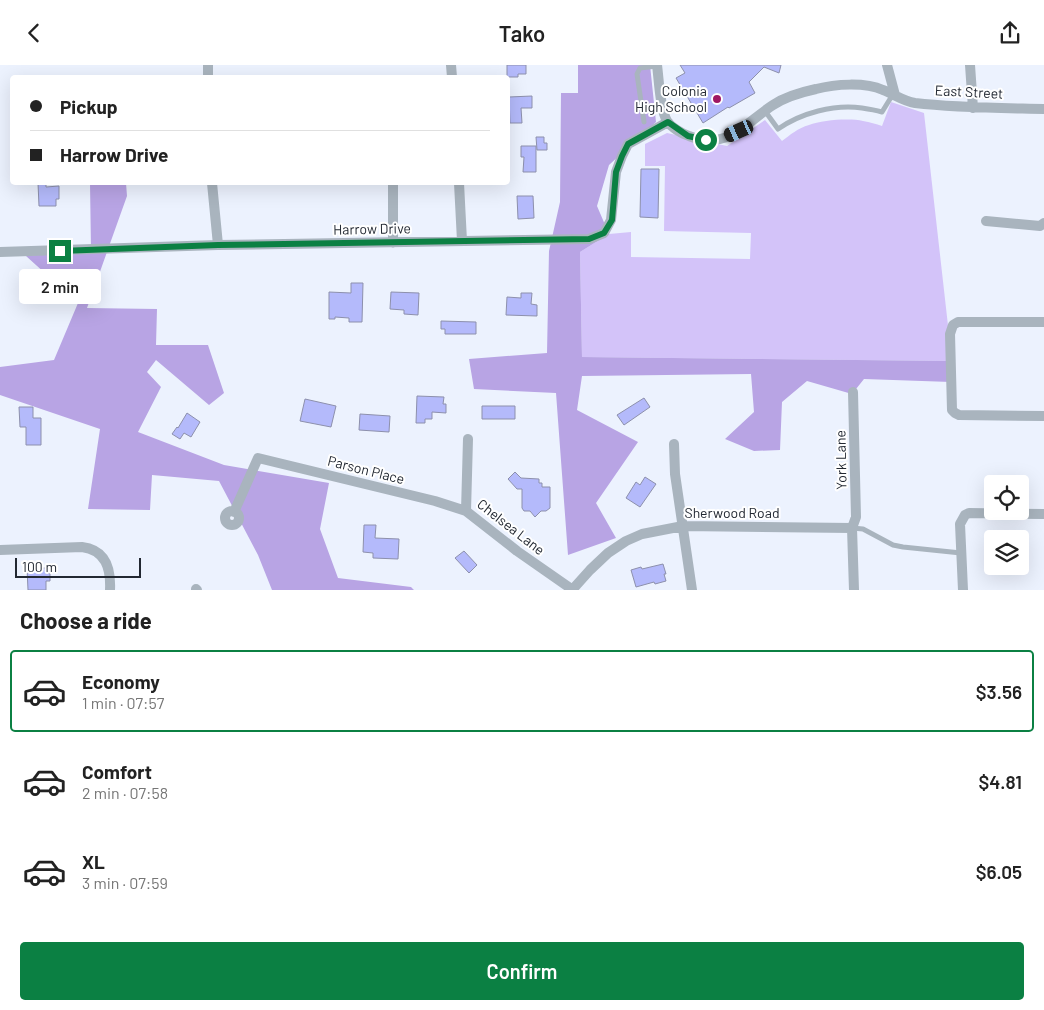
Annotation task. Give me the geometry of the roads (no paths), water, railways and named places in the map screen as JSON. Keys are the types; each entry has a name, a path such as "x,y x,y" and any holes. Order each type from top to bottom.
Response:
{"street":[{"path":"657,65 663,110 668,122"},
{"path":"887,65 895,95"},
{"path":"970,65 973,108"},
{"name":"East Street","path":"668,122 688,136 706,140 724,138 739,131 776,103 815,89 849,85 881,89 912,103 973,108 1044,109"},
{"name":"Harrow Drive","path":"0,252 218,245 589,239 604,233 612,220 616,172 628,144 668,122"},
{"path":"212,185 218,245"},
{"path":"393,185 393,243"},
{"path":"458,185 462,241"},
{"path":"986,221 1040,226 1044,223"},
{"path":"1044,322 969,321 956,323 951,329 950,334 952,410 955,413 959,415 1044,416"},
{"name":"York Lane","path":"854,392 856,517 852,527 854,590"},
{"name":"Chelsea Lane","path":"468,439 466,511 517,551 572,590"},
{"path":"674,444 675,474 692,590"},
{"name":"Parson Place","path":"234,512 258,458 435,501 466,511"},
{"path":"963,590 960,524 965,515 983,512 1044,513"},
{"name":"Sherwood Road","path":"572,590 608,553 626,541 642,534 682,526 852,527"},
{"path":"0,550 92,548 99,552 105,561 111,577 110,590"}],"lane":[{"path":"644,122 637,74 640,69 657,65"},
{"path":"764,111 778,129 793,121 830,108 861,108 882,112 890,99 895,95"},
{"path":"852,527 863,529 893,545 961,553"}],"place":[{"name":"Colonia High School","path":"717,99"}]}
